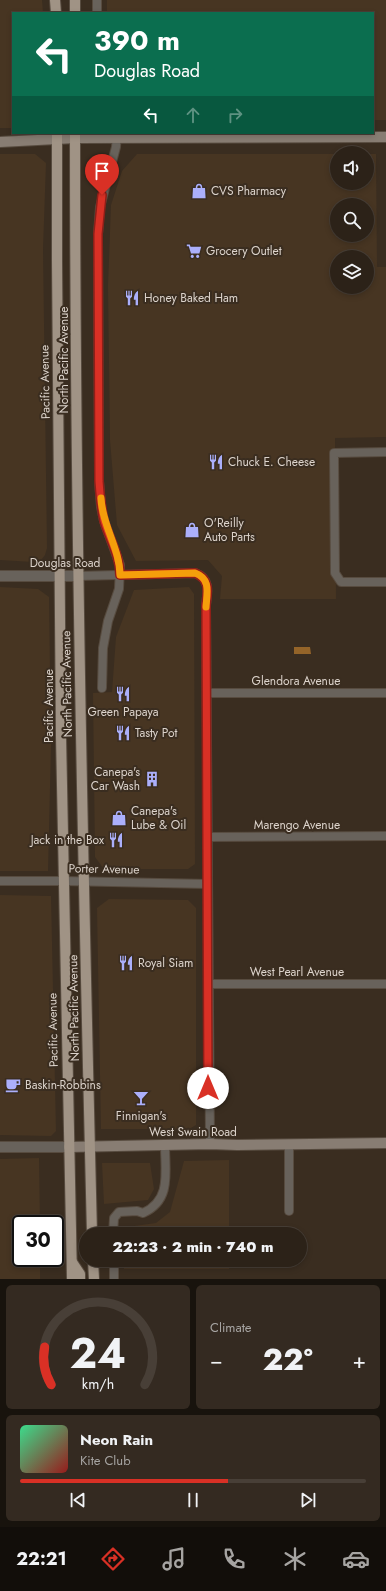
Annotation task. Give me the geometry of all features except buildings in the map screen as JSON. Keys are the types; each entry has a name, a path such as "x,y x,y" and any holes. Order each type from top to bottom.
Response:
{"main road":[{"path":"55,0 56,12"},
{"path":"75,0 75,12"},
{"path":"0,142 76,135 386,137"},
{"name":"North Pacific Avenue","path":"76,135 78,576 92,1227"},
{"name":"Pacific Avenue","path":"58,136 57,268 60,576 64,881 72,1279"},
{"name":"West Swain Road","path":"69,1147 165,1144 237,1145 386,1143"},
{"path":"72,1262 80,1274 80,1279"},
{"path":"93,1267 94,1279"}],"street":[{"path":"97,0 97,12"},
{"path":"102,688 102,660 105,634 119,589 120,575 118,559 104,521 101,507 98,222 100,207 116,147 117,135"},
{"path":"386,452 334,453 335,573 341,582 386,582"},
{"name":"Douglas Road","path":"0,576 195,573 202,576 208,587 206,605 207,693"},
{"path":"207,693 210,1144"},
{"name":"Glendora Avenue","path":"207,693 386,693"},
{"name":"Marengo Avenue","path":"208,838 386,836"},
{"name":"Porter Avenue","path":"0,881 153,882 208,884"},
{"name":"West Pearl Avenue","path":"208,984 386,984"},
{"path":"113,1227 114,1218 119,1212 137,1211 143,1213 151,1210 160,1200 165,1186 165,1144"},
{"path":"289,1144 289,1211"},
{"name":"West Swain Road","path":"0,1148 69,1147"},
{"path":"114,1267 114,1279"}],"shaded area":[{"path":"0,0 42,0 43,12 12,12 12,128 0,128"},
{"path":"107,0 386,0 386,120 374,120 374,12 107,12"},
{"path":"0,154 35,154 46,163 43,249 47,548 45,555 41,560 33,562 0,560"},
{"path":"137,154 330,154 330,190 374,190 374,154 376,154 377,267 386,267 386,437 335,438 336,599 220,599 222,576 208,560 136,561 117,525 110,440 108,286 111,205 122,171"},
{"path":"0,587 38,589 49,597 51,746 48,871 0,871"},
{"path":"189,587 194,594 195,864 188,869 104,869 95,857 93,693 112,692 116,637 134,590"},
{"path":"294,647 310,647 311,654 294,654"},
{"path":"0,895 51,896 56,1131 51,1136 0,1135"},
{"path":"109,899 188,900 196,908 196,1125 189,1129 101,1129 97,908"},
{"path":"39,1158 40,1215 12,1215 12,1267 40,1267 40,1279 0,1279 0,1159"},
{"path":"229,1160 229,1227 127,1227 156,1223 170,1212 184,1161"},
{"path":"102,1163 150,1163 154,1189 148,1200 104,1204"},
{"path":"124,1267 229,1267 229,1269 124,1269"}],"slow traffic":[{"path":"101,498 104,521 120,565 120,575 195,573 204,578 208,587 206,607"}],"place":[{"name":"CVS Pharmacy","path":"199,191"},
{"name":"Grocery Outlet","path":"194,251"},
{"name":"Honey Baked Ham","path":"132,298"},
{"name":"Chuck E. Cheese","path":"216,462"},
{"name":"O'Reilly Auto Parts","path":"192,530"},
{"name":"Green Papaya","path":"123,694"},
{"name":"Tasty Pot","path":"123,733"},
{"name":"Canepa's Car Wash","path":"152,779"},
{"name":"Canepa's Lube & Oil","path":"119,818"},
{"name":"Jack in the Box","path":"116,840"},
{"name":"Royal Siam","path":"126,963"},
{"name":"Baskin-Robbins","path":"13,1085"},
{"name":"Finnigan's","path":"141,1098"}],"route":[{"path":"102,195 98,222 99,481 101,507 104,521 120,565 120,575 195,573 204,578 208,587 206,605 208,1088"}]}
